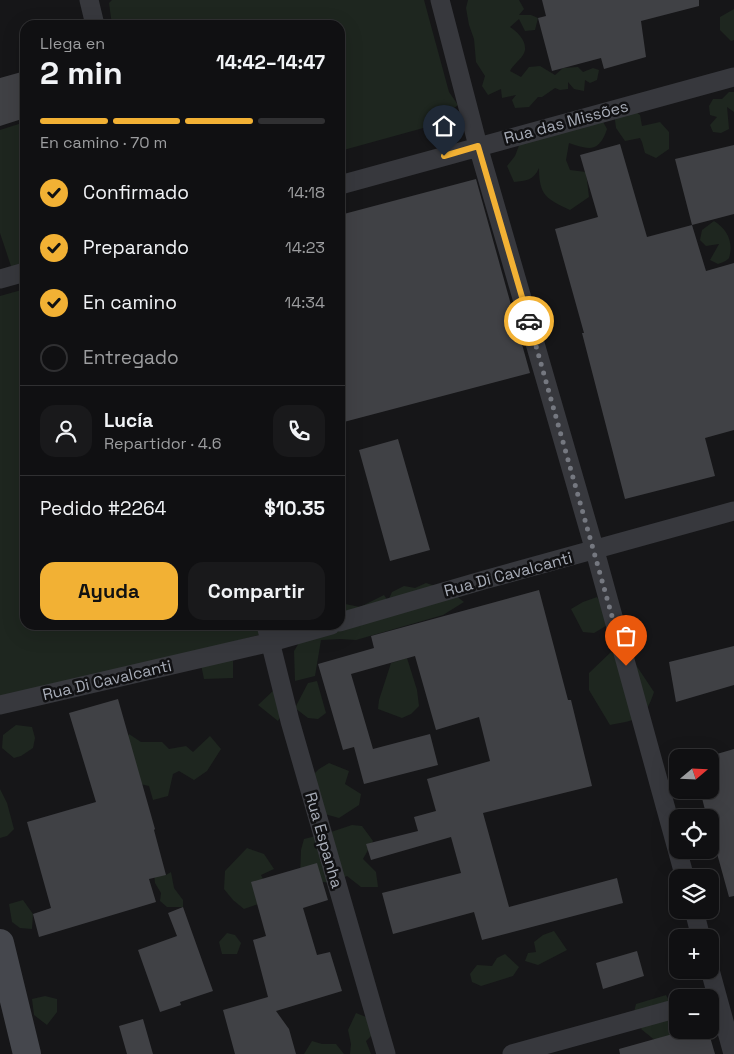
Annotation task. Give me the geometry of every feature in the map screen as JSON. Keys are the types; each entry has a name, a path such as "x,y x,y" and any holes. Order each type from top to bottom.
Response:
{"main road":[{"path":"0,944 27,1054"}],"street":[{"path":"89,0 94,20"},
{"path":"440,0 478,146 595,551 683,869"},
{"name":"Rua das Missões","path":"345,184 734,77"},
{"path":"0,279 20,273"},
{"name":"Rua Di Cavalcanti","path":"345,621 734,511"},
{"name":"Rua Di Cavalcanti","path":"0,706 268,634 296,630"},
{"name":"Rua Espanha","path":"268,634 290,721 386,1054"},
{"path":"713,979 720,997 733,1054"},
{"path":"512,1054 669,1010"}],"shaded area":[{"path":"112,0 424,0 449,92 458,105 453,109 456,119 345,150 345,20 111,20 109,3"},
{"path":"468,0 519,0 524,9 519,15 531,15 538,18 535,30 525,31 519,19 510,27 519,35 524,43 525,51 510,71 521,77 529,67 540,66 555,75 563,68 578,67 583,72 593,68 599,70 597,80 590,83 585,80 584,91 574,89 568,82 568,89 560,90 555,88 542,97 538,97 529,107 515,108 512,100 516,95 502,98 501,89 488,95 482,86 485,76 476,62 474,39 466,8"},
{"path":"734,9 734,40 731,41 720,30 720,17"},
{"path":"729,92 734,92 734,112 727,107 729,129 721,133 713,132 710,125 717,117 710,115 709,106 713,99 722,99"},
{"path":"630,107 640,115 642,126 660,122 669,132 669,149 656,158 645,153 640,138 625,141 616,128 614,112"},
{"path":"601,118 607,129 597,146 588,148 569,143 566,160 570,170 586,172 589,197 570,210 555,203 543,191 539,177 539,168 535,175 529,179 514,182 507,166 515,156 520,143"},
{"path":"20,124 20,267 12,269 0,233 0,130"},
{"path":"714,221 726,232 731,247 729,258 718,264 710,260 719,244 706,246 700,240 702,230"},
{"path":"20,290 20,630 265,630 266,633 213,647 233,661 233,678 204,679 199,655 0,701 0,296"},
{"path":"426,583 450,591 464,602 443,615 356,640 321,640 315,676 295,681 294,651 305,633 318,630 345,630 345,604 360,607 384,595 388,601 392,592 404,586 415,588"},
{"path":"597,597 611,623 594,633 583,632 571,609"},
{"path":"611,652 634,662 654,692 647,708 638,717 627,722 610,725 589,690 589,673"},
{"path":"407,658 417,690 419,706 411,714 402,718 378,709 391,663"},
{"path":"317,681 326,713 318,719 308,718 295,708 308,683"},
{"path":"274,690 286,707 278,721 258,705"},
{"path":"16,725 32,727 35,738 33,748 14,758 2,748 3,735"},
{"path":"129,734 141,742 162,742 169,749 186,746 193,752 210,736 221,749 207,771 194,780 179,771 173,774 168,796 153,800 149,786 131,782 125,743"},
{"path":"329,763 349,771 345,784 361,794 359,805 339,818 314,811 306,782 319,769"},
{"path":"0,789 7,803 14,829 7,836 0,838"},
{"path":"352,825 362,826 373,841 363,859 376,872 378,887 361,887 347,876 331,883 300,879 301,850 304,839"},
{"path":"247,848 264,854 274,869 261,875 266,885 261,903 244,909 224,889 225,871"},
{"path":"154,872 166,875 171,872 174,888 183,900 183,907 167,907 160,901 161,893 155,883"},
{"path":"23,900 33,914 32,929 20,928 12,922 9,904"},
{"path":"554,931 567,950 538,965 525,961 528,953 536,952 534,942 543,935"},
{"path":"227,933 235,935 241,943 237,954 222,954 219,942"},
{"path":"505,954 519,967 513,976 481,986 472,982 470,974 477,965 492,966 497,958"},
{"path":"666,995 669,1000 669,1037 656,1041 641,1029 647,1016 634,1012 636,1004"},
{"path":"45,996 57,999 57,1012 47,1025 34,1015 32,999"},
{"path":"356,1013 371,1019 374,1033 366,1041 371,1054 350,1054 351,1044 348,1030"},
{"path":"312,1041 322,1044 336,1044 344,1054 304,1054"}],"building":[{"path":"542,0 699,0 699,6 641,21 646,57 604,69 601,58 552,71 538,18 546,16"},
{"path":"20,72 20,120 0,126 0,78"},
{"path":"620,144 647,237 692,225 706,271 734,263 734,430 705,438 715,476 625,499 582,333 584,333 555,229 598,217 580,155"},
{"path":"734,145 734,214 692,225 675,159"},
{"path":"476,179 530,373 345,422 345,214"},
{"path":"398,439 430,550 390,561 359,450"},
{"path":"539,590 568,700 571,700 592,786 483,813 509,907 617,878 623,903 482,940 474,912 393,934 382,893 461,873 451,837 371,860 366,844 418,831 414,817 436,811 427,779 490,761 479,717 436,730 415,656 351,674 373,749 430,734 438,765 364,784 354,747 343,750 318,664 374,648 371,636"},
{"path":"734,646 734,685 676,702 669,662"},
{"path":"118,699 166,875 149,879 156,902 39,937 33,914 51,908 27,822 96,802 69,713"},
{"path":"734,749 734,896 729,897 719,859 719,809 705,809 702,799 719,799 719,753"},
{"path":"317,863 328,900 303,908 317,955 330,952 342,991 276,1011 289,1029 296,1054 235,1054 223,1010 268,997 253,940 266,936 251,882"},
{"path":"183,907 213,991 180,1002 181,1005 160,1012 138,950 177,936 168,913"},
{"path":"637,951 644,976 603,989 596,963"},
{"path":"143,1019 153,1054 127,1054 119,1026"},
{"path":"669,1035 669,1039 711,1039 715,1054 620,1054 619,1049"}],"way so far":[{"path":"529,321 590,532 626,666"}],"route":[{"path":"444,156 478,146 529,321"}]}
